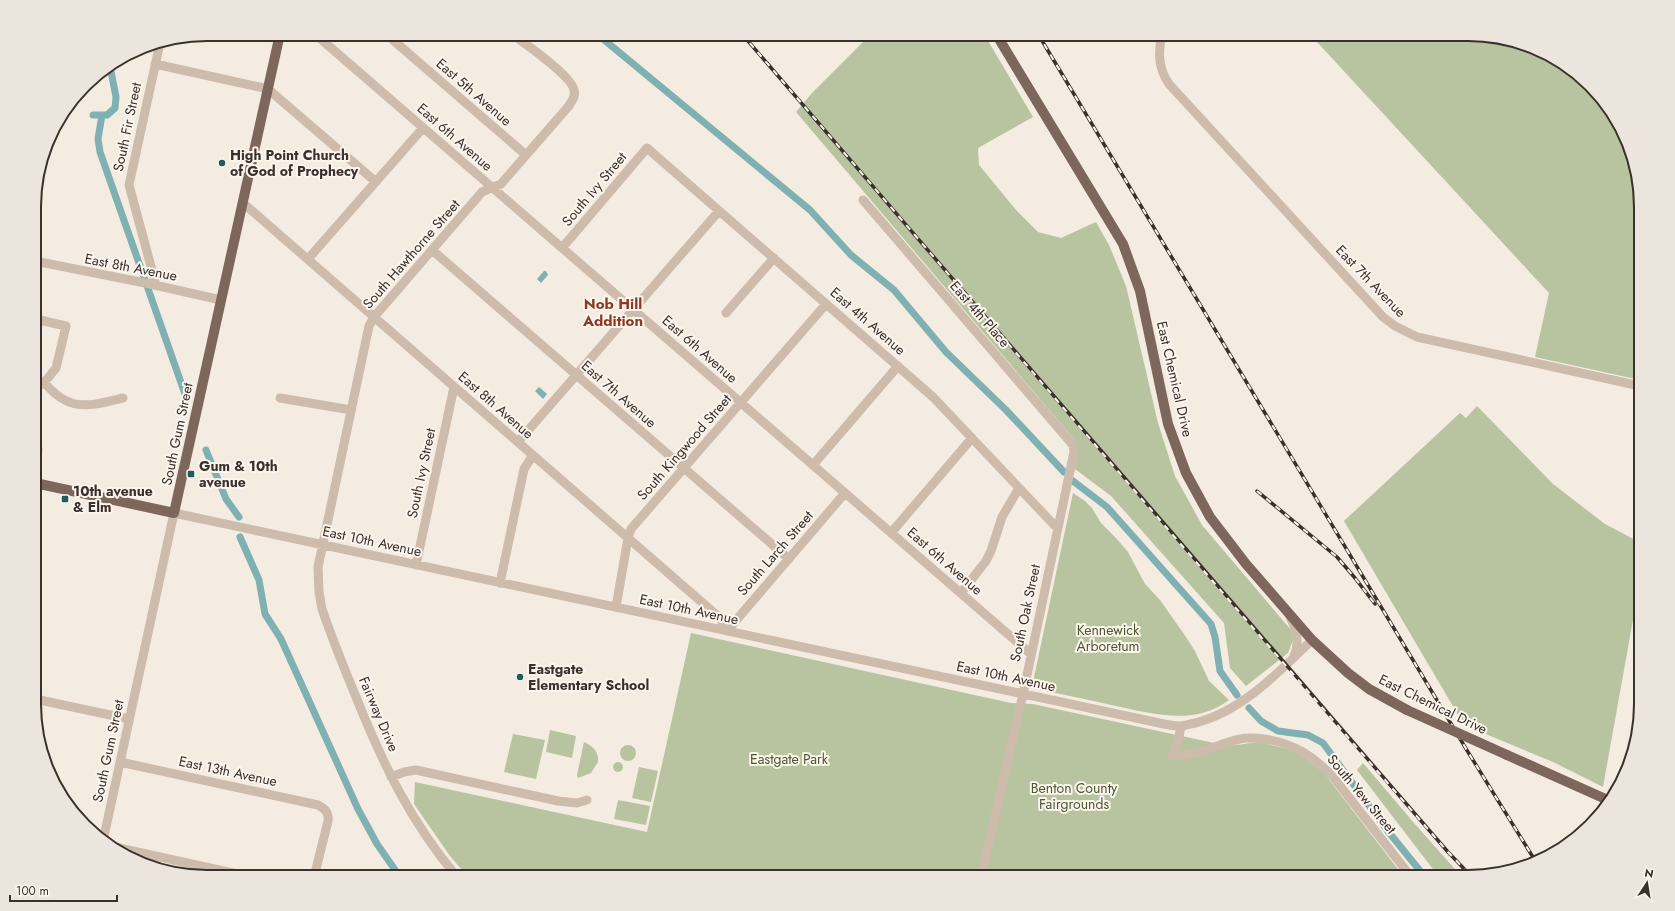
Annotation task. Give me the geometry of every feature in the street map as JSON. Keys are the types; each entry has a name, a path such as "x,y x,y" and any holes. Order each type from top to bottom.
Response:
{"main road":[{"name":"South Gum Street","path":"174,513 278,41"},
{"name":"East Chemical Drive","path":"1000,41 1123,244 1140,291 1168,424 1186,473 1210,517 1246,564 1312,640 1348,673 1369,689 1407,710 1604,798"},
{"name":"East 10th Avenue","path":"41,483 174,513"}],"street":[{"name":"East 6th Avenue","path":"322,41 1031,654"},
{"name":"East 5th Avenue","path":"394,41 526,155"},
{"name":"South Hawthorne Street","path":"322,545 369,326 374,318 482,192 501,184 568,107 573,99 575,91 565,76 521,41"},
{"name":"East 7th Avenue","path":"1161,41 1159,49 1160,66 1163,75 1173,88 1383,317 1394,326 1417,337 1634,385"},
{"name":"South Fir Street","path":"150,284 129,185 159,49"},
{"path":"156,64 268,89 376,182"},
{"path":"308,260 423,128"},
{"name":"East 4th Avenue","path":"647,148 933,397 1057,528"},
{"name":"South Ivy Street","path":"562,248 647,148"},
{"name":"East 4th Place","path":"863,200 1070,439 1074,448"},
{"name":"East 8th Avenue","path":"243,203 720,618 727,631"},
{"path":"518,442 719,211"},
{"name":"East 7th Avenue","path":"432,250 789,559"},
{"path":"726,314 774,258"},
{"name":"East 8th Avenue","path":"41,262 221,300"},
{"name":"South Kingwood Street","path":"616,607 628,538 631,529 826,304"},
{"path":"41,320 66,326 56,368 41,385"},
{"path":"813,465 898,366"},
{"path":"44,382 57,396 80,405 92,405 123,398"},
{"name":"South Ivy Street","path":"416,565 454,387"},
{"path":"280,398 351,410"},
{"path":"891,533 972,438"},
{"name":"South Oak Street","path":"983,870 1023,694 1074,448"},
{"path":"500,583 524,469 533,455"},
{"path":"961,593 986,560 991,551 1002,517 1020,488"},
{"name":"South Larch Street","path":"727,631 845,493"},
{"name":"East 10th Avenue","path":"174,513 1164,724 1181,726 1218,716 1232,708 1294,658 1312,640"},
{"name":"South Gum Street","path":"104,835 174,513"},
{"name":"Fairway Drive","path":"322,545 317,575 322,608 360,708 402,799 427,839 451,870"},
{"path":"1288,612 1295,626 1298,640 1294,658"},
{"path":"41,701 129,719"},
{"name":"South Yew Street","path":"1181,726 1178,742 1172,756 1198,752 1242,738 1274,740 1305,752 1320,763 1334,778 1406,870"},
{"name":"East 13th Avenue","path":"120,762 318,805 327,812 328,821 316,870"},
{"path":"391,777 404,772 416,770 558,801 577,803 587,800"},
{"path":"127,850 219,870"}],"green space":[{"path":"864,41 988,41 1033,117 978,148 979,165 1016,210 1038,232 1061,238 1096,222 1109,245 1126,286 1158,423 1175,476 1202,525 1291,630 1293,640 1288,653 1246,686 1230,668 1224,623 1111,496 1075,469 1073,438 796,112 812,93"},
{"path":"1312,41 1479,41 1501,44 1532,54 1551,63 1578,82 1593,97 1617,133 1625,154 1633,185 1634,379 1535,357 1549,293 1317,42"},
{"path":"1477,406 1553,484 1605,524 1634,539 1634,614 1603,787 1553,762 1464,725 1344,521 1460,413 1466,418"},
{"name":"Kennewick Arboretum","path":"1073,493 1092,508 1101,523 1128,552 1145,584 1160,600 1195,651 1209,681 1229,700 1215,708 1201,713 1187,716 1172,716 1036,689 1033,682"},
{"path":"691,633 1011,703 1033,704 1228,746 1259,742 1296,751 1324,773 1399,870 462,870 450,856 414,804 415,782 647,832"},
{"path":"550,730 576,736 572,758 546,752"},
{"path":"513,734 545,740 536,779 504,772"},
{"path":"584,742 595,750 598,755 598,762 591,773 578,778 577,775"},
{"path":"628,745 634,747 636,753 634,759 628,761 622,759 620,753 622,747"},
{"path":"616,762 620,762 622,763 622,771 616,772 613,769 613,765"},
{"path":"1363,763 1456,870 1434,870 1357,770"},
{"path":"639,767 658,771 651,802 632,798"},
{"path":"618,800 650,806 646,825 614,819"}],"water":[{"path":"544,271 546,271 548,275 541,283 537,279"},
{"path":"539,387 547,394 543,399 535,391"}],"waterway":[{"path":"605,41 810,210 851,255 894,290 946,352 1006,410 1064,472"},
{"path":"93,115 107,115 115,108 116,97 111,72"},
{"path":"102,115 98,139 100,152 185,394"},
{"path":"206,450 226,499 239,517"},
{"path":"1073,481 1107,507 1211,624 1215,637 1220,671 1237,695"},
{"path":"240,537 259,580 265,614 281,639 358,809 377,844 395,870"},
{"path":"1249,708 1261,721 1278,731 1308,735 1323,743 1387,830 1419,870"}],"railway":[{"path":"748,41 1094,444 1448,852 1465,870"},
{"path":"1042,41 1468,752 1533,857"},
{"path":"1257,491 1337,557 1375,604"}],"place":[{"name":"High Point Church of God of Prophecy","path":"222,163"},
{"name":"Gum & 10th avenue","path":"191,474"},
{"name":"10th avenue & Elm","path":"65,499"},
{"name":"Eastgate Elementary School","path":"520,677"}],"district":[{"name":"Nob Hill Addition","path":"613,312"}],"park label":[{"name":"Eastgate Park","path":"789,759"},
{"name":"Benton County Fairgrounds","path":"1074,796"}]}
